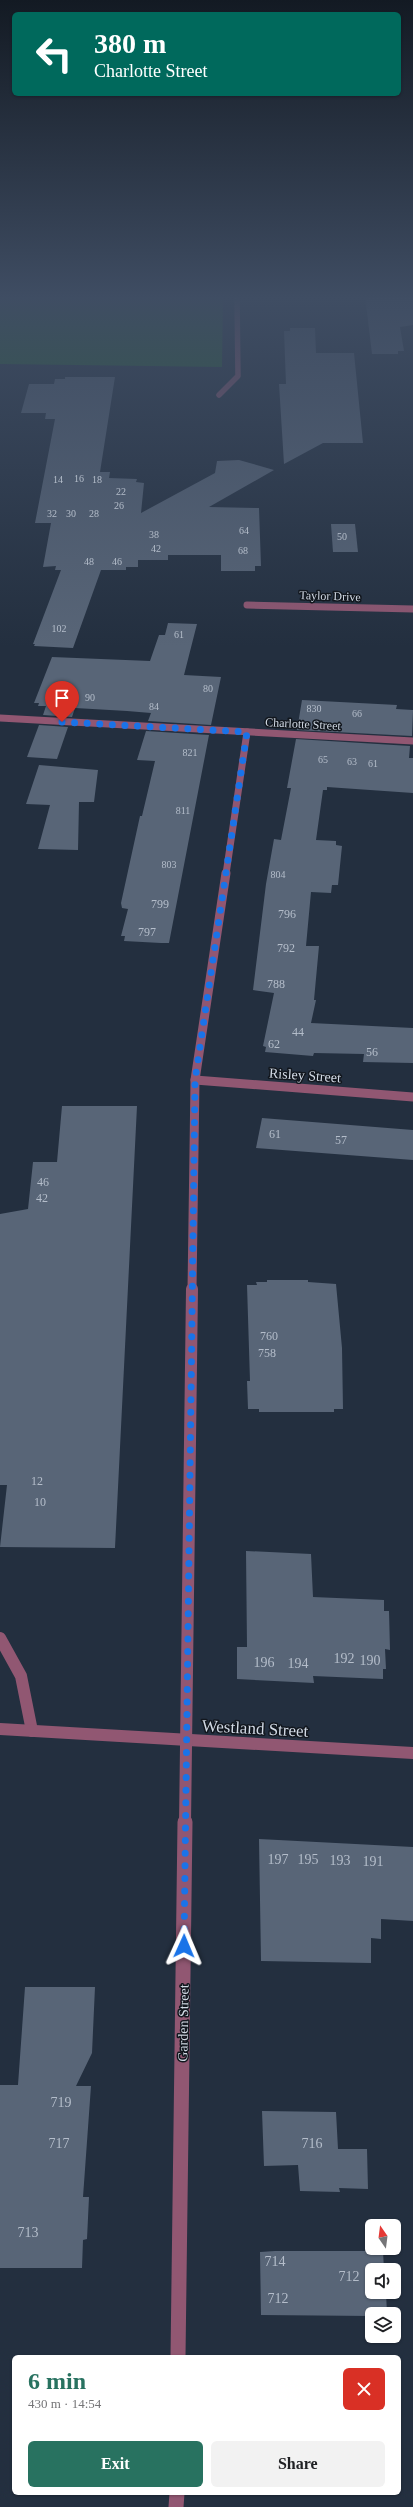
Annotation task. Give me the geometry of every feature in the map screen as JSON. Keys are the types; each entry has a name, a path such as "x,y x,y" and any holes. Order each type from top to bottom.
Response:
{"street":[{"name":"Taylor Drive","path":"247,605 413,609"},
{"name":"Charlotte Street","path":"0,718 413,741"},
{"name":"Garden Street","path":"178,2355 195,1080 247,732"},
{"name":"Risley Street","path":"195,1080 413,1097"},
{"path":"0,1638 21,1676 32,1731"},
{"name":"Westland Street","path":"0,1729 413,1753"},
{"path":"176,2507 177,2495"}],"building":[{"path":"21,413 109,413 100,472 110,472 109,478 137,479 136,482 144,483 141,513 215,473 217,461 239,460 274,470 209,507 259,508 261,566 255,566 255,571 221,571 221,555 168,555 168,560 138,560 138,567 126,567 126,570 101,570 73,648 34,646 35,644 33,644 61,570 55,570 56,566 43,567 51,523 35,523 55,419 45,419 46,413"},
{"path":"281,413 360,413 363,443 323,443 284,464"},
{"path":"331,524 355,524 358,552 333,552"},
{"path":"168,623 197,624 184,675 221,677 211,725 148,721 151,713 127,711 75,708 72,717 43,715 46,706 38,706 39,703 34,703 52,657 150,661 159,635 165,635"},
{"path":"302,700 397,705 396,709 413,710 412,736 297,730"},
{"path":"39,725 68,727 57,759 27,757"},
{"path":"146,731 209,735 169,943 124,941 125,936 121,936 128,909 122,908 121,903 140,816 142,816 155,761 137,760"},
{"path":"296,739 410,746 409,758 413,758 413,793 327,787 327,790 323,790 316,840 336,841 336,845 342,846 338,885 332,885 331,893 311,892 306,946 319,946 314,1000 316,1000 311,1023 413,1028 413,1063 363,1062 364,1054 314,1053 313,1056 265,1052 266,1047 263,1046 274,993 253,990 266,884 274,839 281,840 291,788 287,788"},
{"path":"39,765 98,770 94,802 79,802 78,850 38,849 50,805 26,804"},
{"path":"62,1106 137,1106 115,1548 0,1547 7,1485 0,1485 0,1214 28,1209 33,1162 57,1162"},
{"path":"262,1118 413,1130 413,1160 256,1148"},
{"path":"267,1280 308,1280 308,1282 336,1284 342,1348 343,1409 334,1409 334,1412 259,1412 259,1409 248,1409 247,1381 250,1381 247,1285 257,1285 256,1282 267,1282"},
{"path":"246,1551 311,1554 313,1597 384,1600 384,1611 389,1611 390,1650 385,1649 386,1669 383,1669 383,1679 313,1676 314,1683 237,1679 237,1647 247,1647"},
{"path":"259,1839 413,1847 413,1921 381,1919 381,1939 371,1938 371,1963 261,1961"},
{"path":"25,1987 95,1987 92,2053 76,2086 91,2086 83,2197 89,2197 87,2239 83,2240 82,2268 0,2268 0,2085 18,2085"},
{"path":"262,2111 336,2112 338,2149 367,2149 368,2189 339,2188 340,2192 300,2191 298,2165 264,2166"},
{"path":"365,2251 365,2255 383,2255 384,2263 365,2263 365,2299 386,2299 387,2307 365,2307 365,2316 261,2315 260,2252"}],"route":[{"path":"62,722 247,732 195,1080 184,1946"}]}
